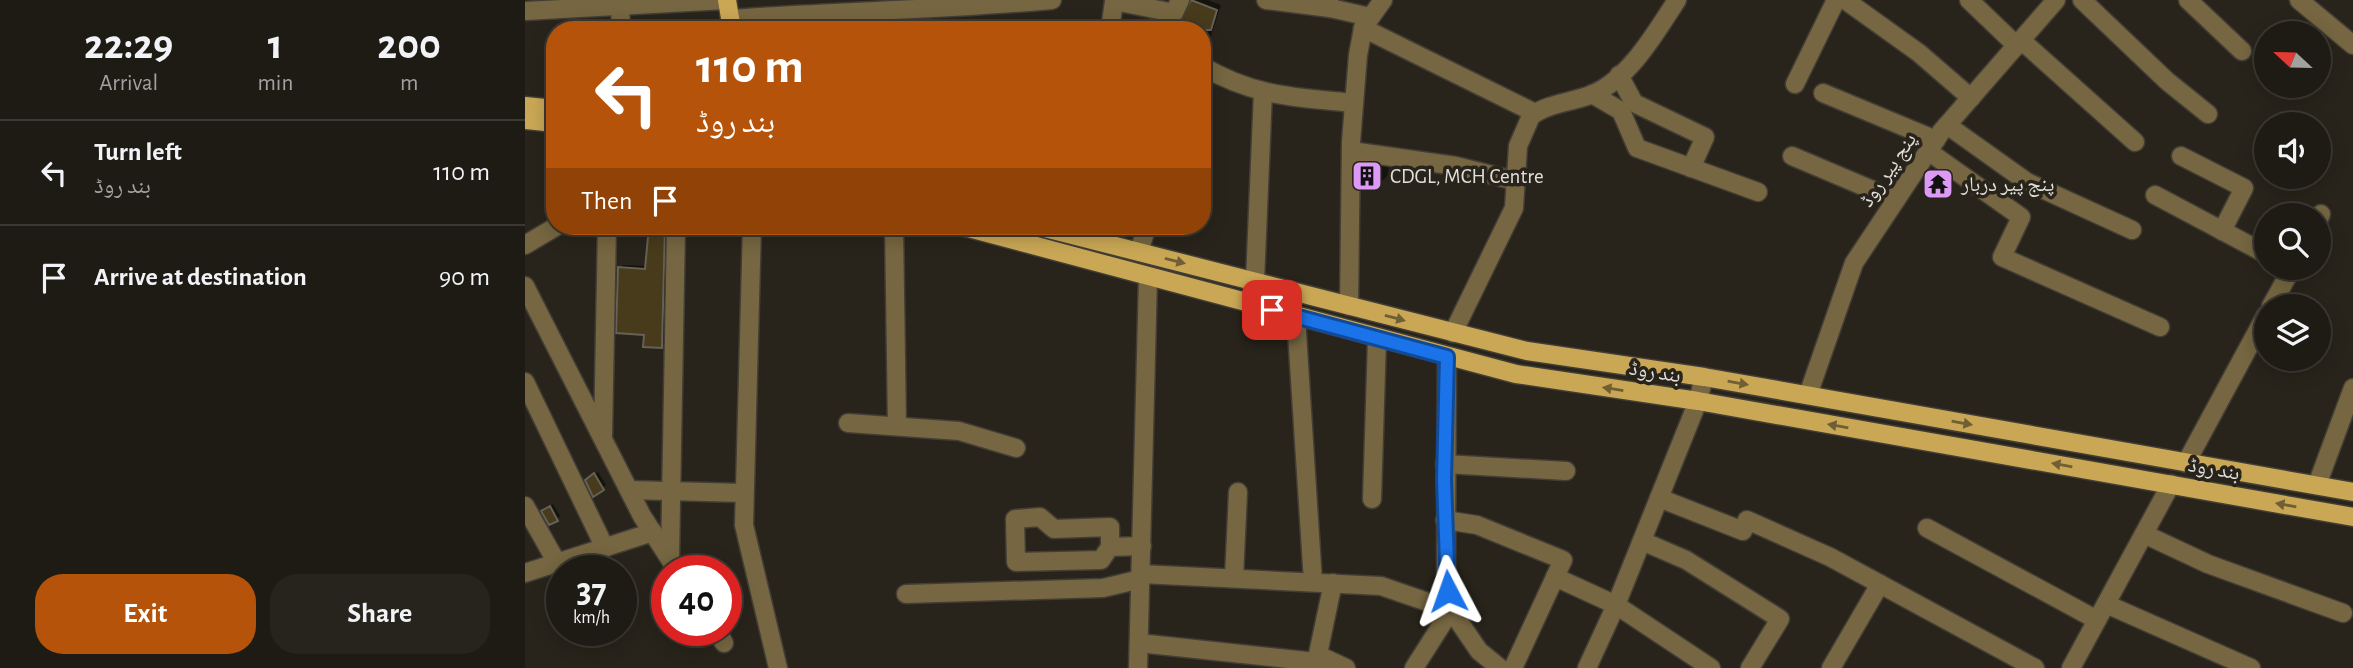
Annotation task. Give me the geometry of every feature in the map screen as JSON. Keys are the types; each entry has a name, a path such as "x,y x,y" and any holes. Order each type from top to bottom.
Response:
{"main road":[{"path":"727,0 730,21"},
{"path":"525,106 546,108"},
{"path":"525,120 546,122"},
{"name":"بند روڈ","path":"994,235 1516,374 1698,401 2353,517"},
{"name":"بند روڈ","path":"1072,235 1453,333 1567,358 1704,377 2353,492"}],"street":[{"path":"525,11 727,0"},
{"path":"756,21 830,12 964,8 1052,0"},
{"path":"1109,21 1106,0 1174,14"},
{"path":"1266,0 1329,4 1535,113"},
{"path":"1349,306 1354,103 1366,23 1383,0"},
{"path":"1453,333 1514,208 1518,146 1535,113 1592,94 1619,75 1649,41 1677,0"},
{"path":"1969,0 2135,142"},
{"name":"پنج پیر روڈ","path":"1808,395 1854,263 1947,125 2056,0"},
{"path":"2082,0 2167,81 2208,114"},
{"path":"2189,0 2242,51"},
{"path":"2299,0 2353,45"},
{"path":"1795,84 1845,1 1919,52 1971,98"},
{"path":"621,6 621,21"},
{"path":"1211,71 1231,83 1263,92 1354,103"},
{"path":"1619,75 1634,103 1705,137 1691,168"},
{"path":"1255,281 1263,92"},
{"path":"1823,93 1932,146 2021,218 2003,257 2160,327"},
{"path":"1592,94 1621,111 1637,148 1758,192"},
{"path":"1947,125 2027,182 2132,230"},
{"path":"1351,151 1443,164 1516,181"},
{"path":"1792,156 1896,200"},
{"path":"2181,156 2243,188 2222,231"},
{"path":"2155,195 2254,248"},
{"path":"525,245 546,233"},
{"path":"603,439 607,235"},
{"path":"674,555 671,491 676,235"},
{"path":"752,235 744,525 778,668"},
{"path":"894,235 897,425"},
{"path":"1139,252 1144,235"},
{"path":"1138,668 1148,277"},
{"path":"525,286 629,490 668,555"},
{"path":"1296,317 1313,582"},
{"path":"2186,463 2254,337"},
{"path":"1372,499 1377,339"},
{"path":"1447,357 1445,520 1446,572 1451,610 1477,659 1500,668"},
{"path":"1587,668 1642,541 1698,401 1704,377"},
{"path":"525,382 604,548"},
{"path":"2316,485 2353,388"},
{"path":"848,423 959,430 1016,448"},
{"path":"1445,464 1566,471"},
{"path":"2071,668 2171,484"},
{"path":"629,490 744,493"},
{"path":"1234,578 1238,492"},
{"path":"1659,498 1743,531 1747,520 1805,544 2035,668"},
{"path":"525,506 553,555"},
{"path":"1039,517 1054,529 1110,527 1110,547 1101,560 1016,562 1014,519 1039,517"},
{"path":"1445,520 1477,525 1563,559 1513,668"},
{"path":"1927,528 2097,620"},
{"path":"582,555 653,532"},
{"path":"2144,534 2208,564 2343,613"},
{"path":"1642,541 1686,560 1780,619 1750,668"},
{"path":"1110,547 1142,546"},
{"path":"525,573 546,566"},
{"path":"905,594 1103,587 1141,577 1234,578 1381,586 1451,610"},
{"path":"1555,577 1616,605 1711,668"},
{"path":"1316,662 1333,583"},
{"path":"1832,668 1880,584"},
{"path":"2106,604 2251,668"},
{"path":"1414,668 1451,610"},
{"path":"1139,643 1316,662 1346,668"}],"building":[{"path":"1191,0 1217,10 1211,30 1211,21 1180,21"},
{"name":"CDGL, MCH Centre","path":"1378,166 1379,186 1362,186 1362,167"},
{"path":"648,235 665,235 662,348 643,347 644,335 616,333 618,267 645,269"},
{"path":"594,473 604,490 593,497 585,480"},
{"path":"550,506 558,521 549,525 541,511"}],"place":[{"name":"CDGL, MCH Centre","path":"1367,176"},
{"name":"پنج پیر دربار","path":"1938,184"}],"route":[{"path":"1272,310 1447,357 1444,480 1448,591"}]}
